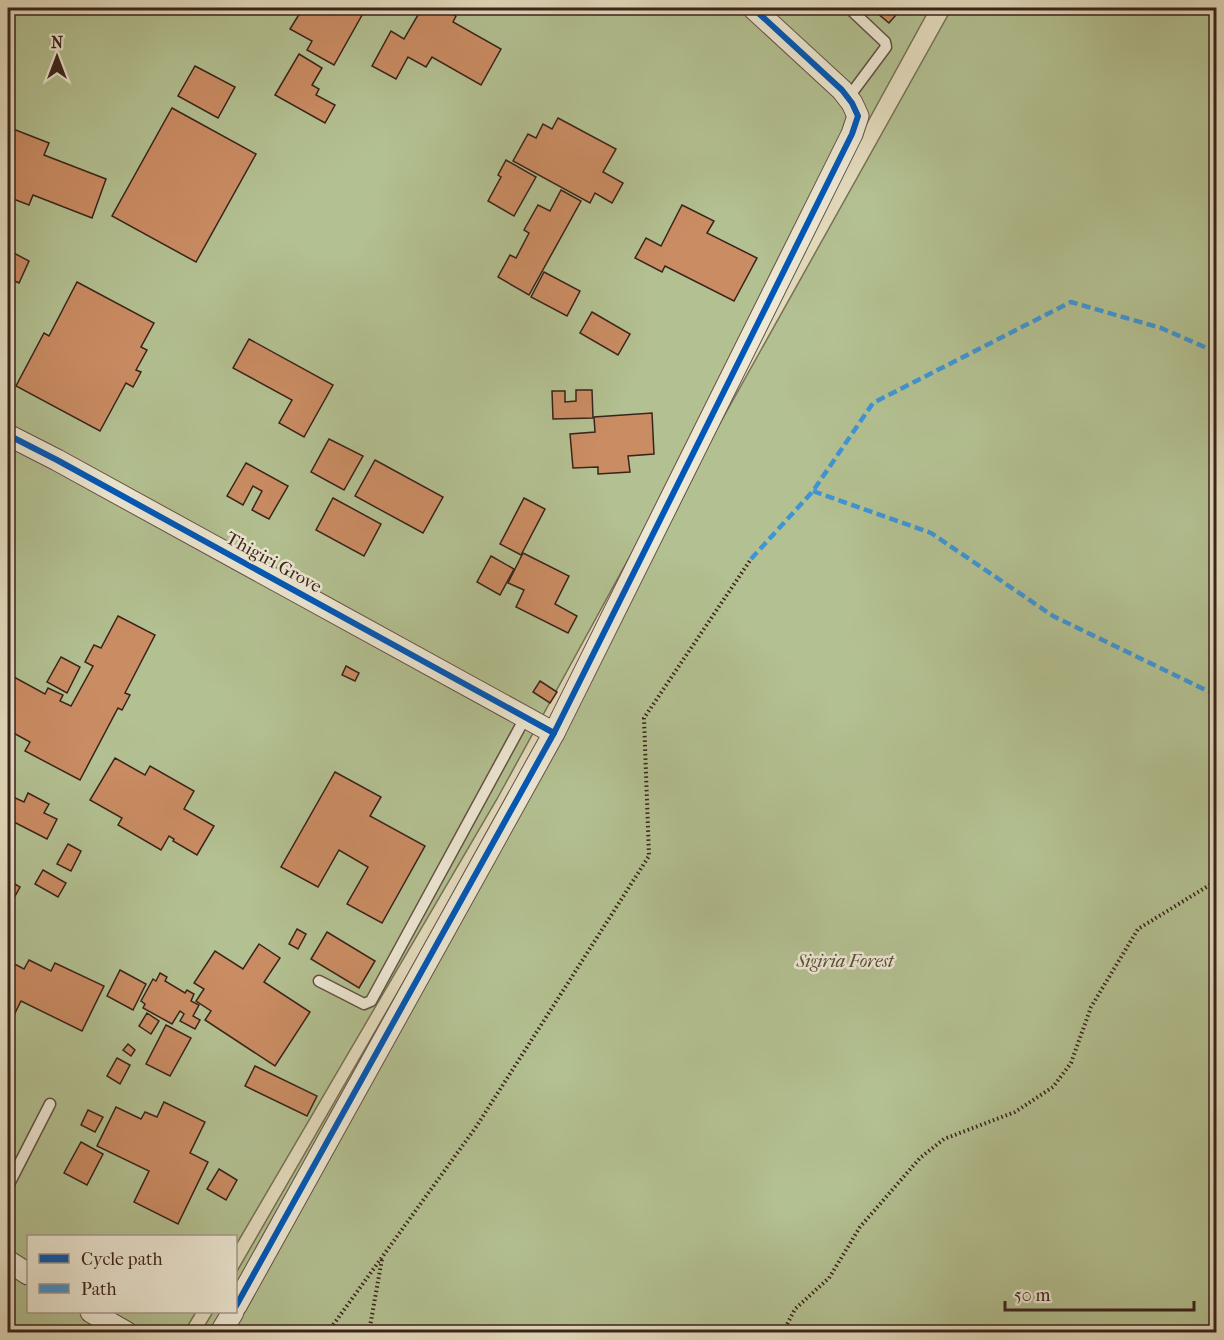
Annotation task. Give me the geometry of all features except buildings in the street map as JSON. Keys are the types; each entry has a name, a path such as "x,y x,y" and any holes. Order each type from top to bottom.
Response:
{"street":[{"path":"237,1304 554,733 852,134 853,107 842,90 753,8"},
{"name":"Thigiri Grove","path":"8,435 554,733"},
{"path":"8,1262 27,1273"},
{"path":"94,1313 126,1332"},
{"path":"221,1332 232,1313"}],"lane":[{"path":"849,8 885,42 886,47 853,107"},
{"path":"319,981 364,1004 371,1001 526,716"},
{"path":"8,1186 50,1104"}],"path":[{"path":"328,1332 476,1127 649,856 644,718 750,559"},
{"path":"783,1332 795,1309 829,1278 860,1227 920,1158 944,1139 1015,1112 1053,1087 1071,1063 1091,1007 1138,929 1216,881"},
{"path":"369,1332 382,1258"}],"green space":[{"path":"8,8 930,8 497,799 237,1243 237,1235 27,1235 27,1313 195,1313 184,1332 8,1332"},
{"name":"Sigiria Forest","path":"952,8 1216,8 1216,1332 201,1332 212,1313 237,1313 237,1271 547,733"}],"marked path":[{"path":"751,559 813,491 873,403 1071,302 1161,328 1216,352"},
{"path":"813,491 931,533 1053,616 1216,695"}],"cycle path":[{"path":"237,1304 554,733 852,134 858,116 842,90 753,8"},
{"path":"8,435 554,733"}]}
